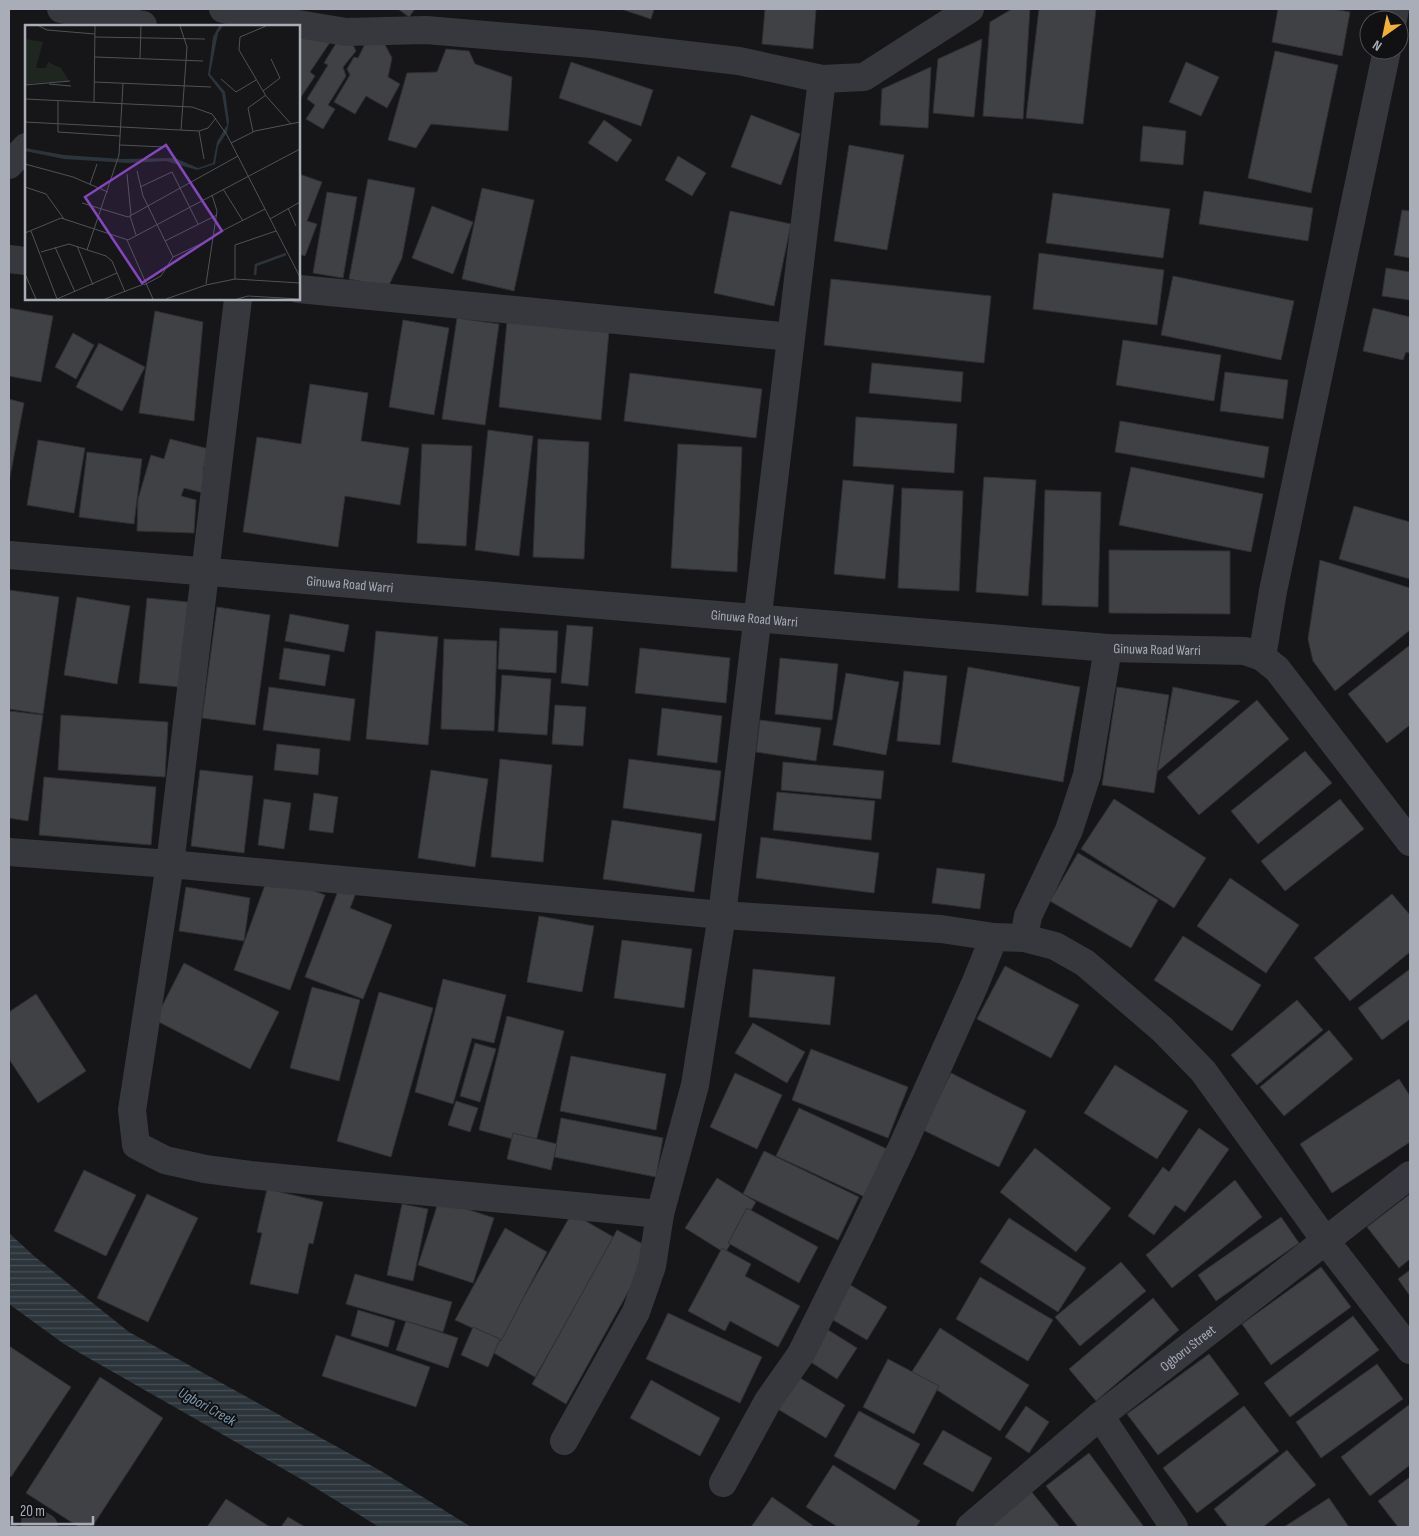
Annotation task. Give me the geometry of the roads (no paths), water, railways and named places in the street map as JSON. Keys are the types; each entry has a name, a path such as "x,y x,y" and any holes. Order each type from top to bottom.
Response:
{"street":[{"path":"61,9 147,20"},
{"path":"223,9 256,17 346,32 426,30 592,44 739,60 822,79 864,77 970,9"},
{"path":"1262,657 1273,591 1385,60"},
{"path":"564,1441 636,1312 652,1266 660,1214 695,1085 722,915 822,79"},
{"path":"9,166 25,148"},
{"path":"9,260 25,261"},
{"path":"300,289 791,337"},
{"path":"238,300 170,864 132,1110 136,1145 165,1160 206,1169 250,1175 660,1214"},
{"name":"Ginuwa Road Warri","path":"9,554 1108,648 1245,651 1262,657 1277,669 1410,842"},
{"path":"1024,938 1028,916 1069,830 1087,776 1108,648"},
{"path":"9,852 170,864 722,915 921,928 994,937 1024,938 1055,946 1085,963 1162,1029 1203,1071 1325,1240 1410,1350"},
{"path":"723,1484 768,1401 801,1354 906,1138 976,984 994,937"},
{"name":"Ogboru Street","path":"970,1527 1100,1416 1410,1175"},
{"path":"1100,1416 1174,1527"}],"water":[{"name":"Ugbori Creek","path":"9,1233 34,1256 129,1332 381,1471 471,1527 379,1527 306,1482 64,1344 9,1304"}]}
